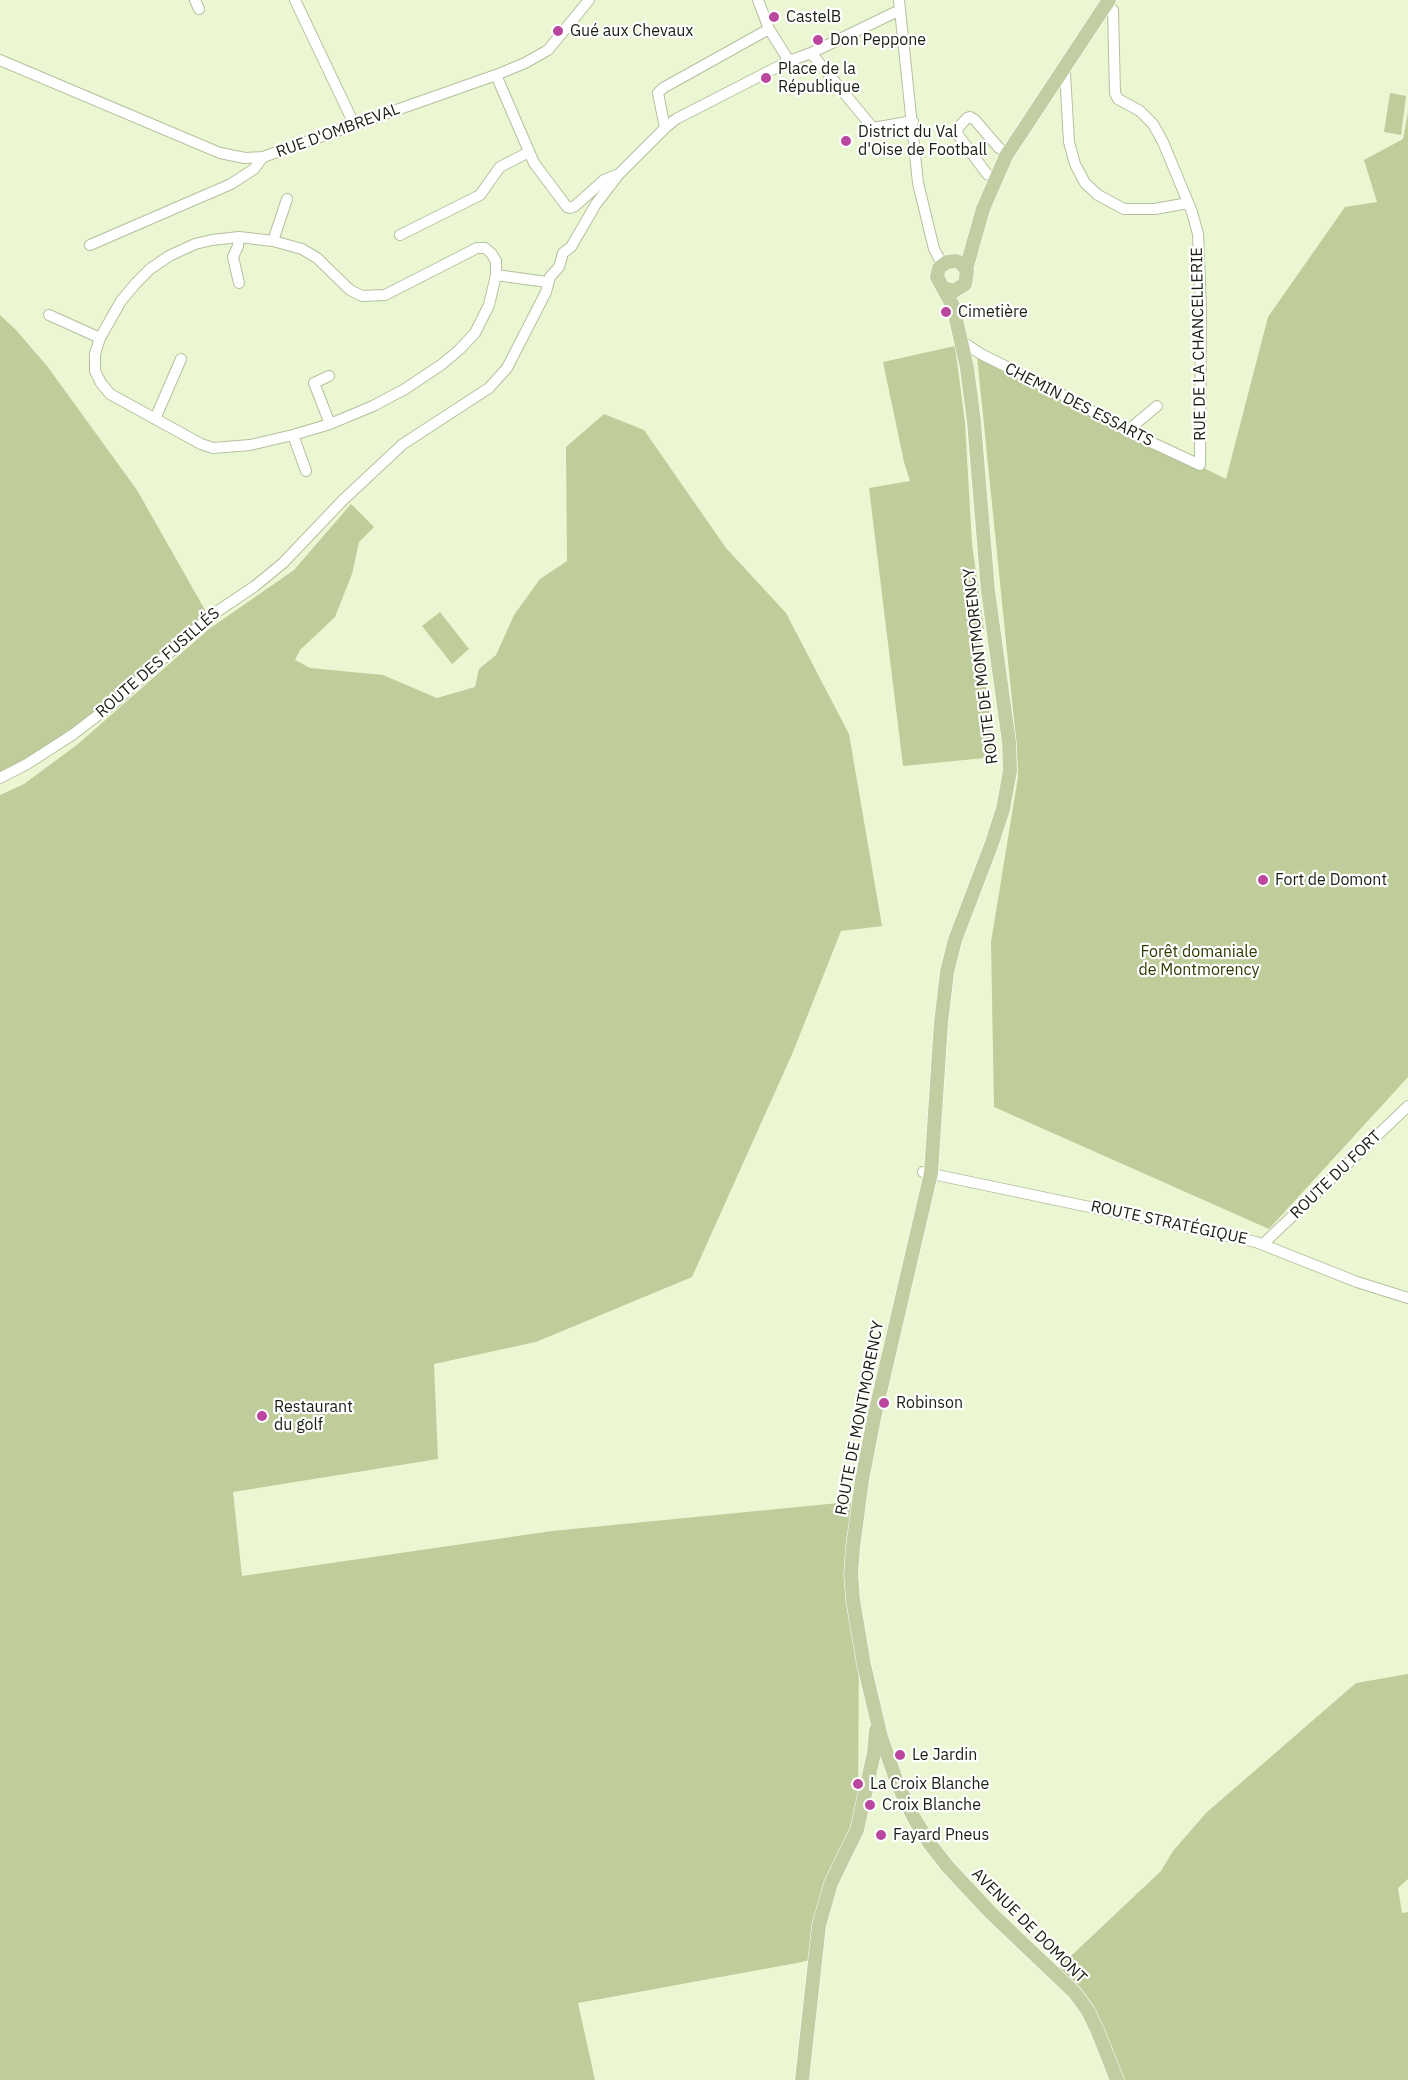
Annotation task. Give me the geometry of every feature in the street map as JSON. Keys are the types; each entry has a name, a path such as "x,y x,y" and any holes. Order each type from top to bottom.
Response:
{"main road":[{"path":"954,265 968,275 965,284 954,291 944,288 937,277 954,265 971,248 995,178 1008,153 1108,2"},
{"name":"ROUTE DE MONTMORENCY","path":"875,1710 853,1600 853,1547 862,1480 915,1241 927,1172 941,1023 952,949 992,843 1003,808 1010,771 1009,742 988,591 974,422 960,296 965,284"},
{"name":"ROUTE DE MONTMORENCY","path":"944,288 953,306 965,343"},
{"path":"802,2080 819,1924 831,1883 854,1839 864,1801 876,1741 875,1710"},
{"name":"AVENUE DE DOMONT","path":"875,1710 891,1766 920,1828 948,1867 991,1913 1075,1994 1088,2011 1118,2080"},
{"path":"864,1801 875,1775 891,1766 882,1757 875,1759 870,1765"}],"street":[{"path":"296,0 354,124"},
{"name":"RUE D'OMBREVAL","path":"0,60 207,149 231,156 263,158 525,63 548,50 589,0"},
{"path":"758,0 769,29 789,61"},
{"name":"RUE DE LA CHANCELLERIE","path":"1108,2 1113,10 1115,93 1118,99 1140,111 1153,124 1163,142 1192,212 1198,234 1200,465"},
{"path":"496,75 534,163 563,203 570,208 604,180 619,174 676,119 789,61 811,53 899,5 918,183 934,249 954,265"},
{"path":"665,128 658,93 663,88 769,29"},
{"path":"811,53 873,128 913,121"},
{"path":"1062,71 1065,73 1069,141 1075,164 1085,183 1098,195 1124,209 1155,209 1188,203"},
{"path":"995,178 987,174 958,135 957,129 970,117 999,148 1008,153"},
{"path":"400,235 480,195 500,167 529,152"},
{"path":"90,245 231,184 254,168 263,158"},
{"name":"ROUTE DES FUSILLÉS","path":"0,778 27,764 72,735 114,703 209,617 255,586 283,563 343,500 403,444 489,388 507,368 546,292 547,282 559,267 563,253 571,247 593,209 619,174"},
{"path":"273,241 287,199"},
{"path":"239,237 233,257 239,283"},
{"path":"239,237 273,241 302,249 317,258 350,290 362,296 385,295 477,248 485,248 496,261 496,275 483,319 475,333 459,350 441,365 405,388 373,406 330,424 293,435 232,448 213,448 201,444 110,394 95,371 95,354 100,338 121,301 150,269 169,256 195,244 212,240 239,237"},
{"path":"496,275 547,282"},
{"path":"49,315 100,338"},
{"name":"CHEMIN DES ESSARTS","path":"965,343 1127,431 1200,465"},
{"path":"155,419 181,358"},
{"path":"329,376 314,383 330,424"},
{"path":"1127,431 1157,406"},
{"path":"293,435 306,471"},
{"name":"ROUTE DU FORT","path":"1263,1244 1408,1106"},
{"name":"ROUTE STRATÉGIQUE","path":"927,1172 1263,1244 1357,1282 1408,1298"}],"green space":[{"path":"1390,93 1406,96 1401,135 1384,132"},
{"name":"Forêt domaniale de Montmorency","path":"1408,112 1408,1077 1269,1229 994,1107 991,942 1018,777 977,356 1226,479 1268,317 1345,207 1377,202 1364,160 1403,139"},
{"path":"0,315 47,366 137,490 209,617 114,703 0,778"},
{"path":"955,346 965,423 972,544 984,629 979,630 995,757 903,766 869,488 910,481 883,362"},
{"path":"604,414 644,430 726,548 786,613 849,734 882,926 841,931 793,1052 692,1277 536,1342 434,1364 438,1459 233,1492 242,1576 552,1531 859,1501 851,1574 859,1637 858,1811 814,1959 578,2003 595,2080 0,2080 0,795 24,784 78,744 209,629 294,570 351,504 374,527 359,542 352,574 335,617 300,650 295,660 310,668 383,675 437,698 475,687 479,669 496,655 514,615 540,579 567,561 566,447"},
{"path":"440,612 469,649 452,664 422,626"},
{"path":"1408,1674 1408,1879 1398,1888 1402,1913 1408,1912 1408,2080 1117,2080 1088,2011 1054,1972 1161,1871 1173,1851 1206,1813 1356,1683"}],"place":[{"name":"CastelB","path":"774,17"},
{"name":"Gué aux Chevaux","path":"558,31"},
{"name":"Don Peppone","path":"818,40"},
{"name":"Place de la République","path":"766,78"},
{"name":"District du Val d'Oise de Football","path":"846,141"},
{"name":"Cimetière","path":"946,312"},
{"name":"Fort de Domont","path":"1263,880"},
{"name":"Robinson","path":"884,1403"},
{"name":"Restaurant du golf","path":"262,1416"},
{"name":"Le Jardin","path":"900,1755"},
{"name":"La Croix Blanche","path":"858,1784"},
{"name":"Croix Blanche","path":"870,1805"},
{"name":"Fayard Pneus","path":"881,1835"}]}
